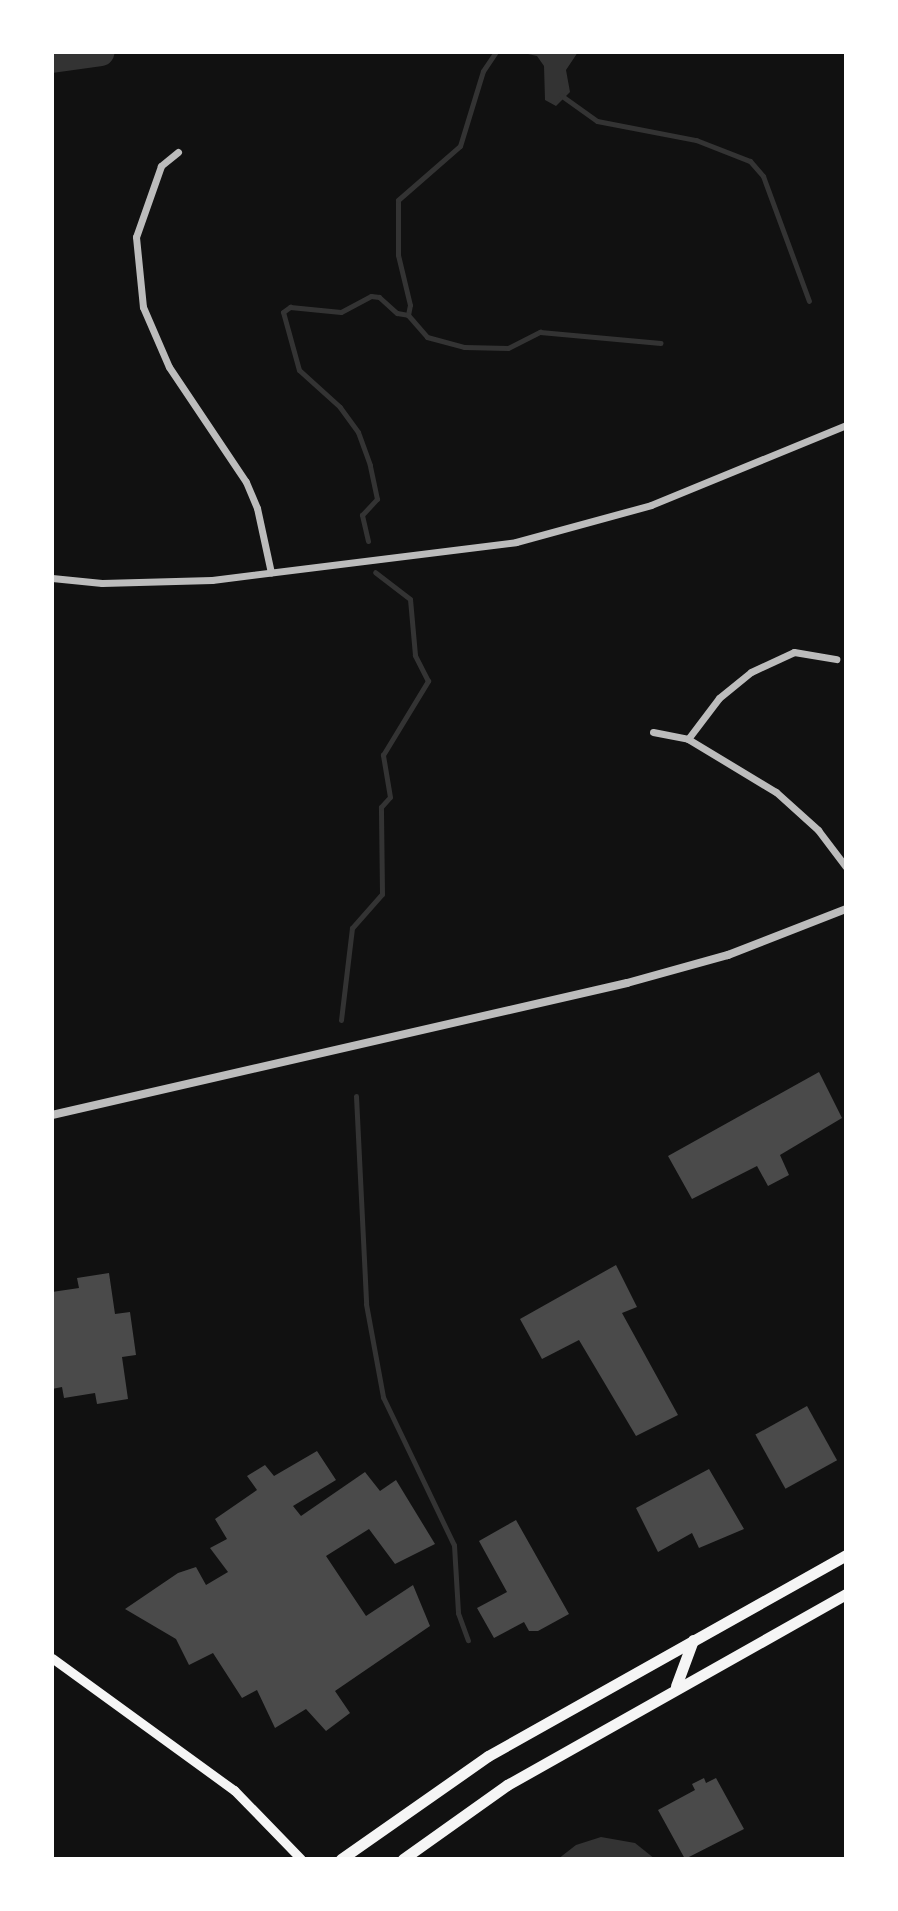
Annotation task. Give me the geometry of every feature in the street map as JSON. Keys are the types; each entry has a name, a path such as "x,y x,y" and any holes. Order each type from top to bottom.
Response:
{"main road":[{"path":"341,1859 488,1756 846,1555"},
{"path":"403,1859 507,1785 846,1594"},
{"path":"674,1689 685,1673 693,1640"},
{"path":"52,1658 234,1790 301,1859"}],"street":[{"path":"178,152 161,166 136,237 143,307 169,367 246,482 257,508 271,573"},
{"path":"52,578 149,584 271,573 557,534 651,505 846,425"},
{"path":"688,739 719,698 751,672 794,652 836,659"},
{"path":"653,732 688,739 793,806 846,867"},
{"path":"52,1115 627,983 728,955 846,909"}],"shaded area":[{"path":"519,52 578,52 566,70 570,92 556,106 545,100 544,66 537,56"},
{"path":"601,1837 635,1843 655,1859 558,1859 576,1845"}],"building":[{"path":"819,1072 842,1118 780,1155 789,1175 768,1186 757,1166 692,1199 668,1156"},
{"path":"616,1265 637,1307 622,1313 678,1415 636,1436 579,1340 542,1359 520,1319"},
{"path":"109,1273 115,1314 130,1312 136,1355 122,1357 128,1399 97,1404 95,1393 64,1398 62,1387 52,1389 52,1292 79,1288 77,1278"},
{"path":"807,1406 837,1460 785,1489 755,1435"},
{"path":"317,1451 336,1480 293,1506 301,1516 365,1472 380,1491 396,1480 435,1544 395,1564 369,1529 326,1556 366,1616 413,1585 430,1626 335,1691 350,1713 326,1731 306,1709 275,1728 257,1690 242,1698 213,1653 189,1665 176,1639 125,1609 178,1573 196,1567 206,1585 228,1572 210,1548 227,1539 215,1519 257,1490 247,1476 265,1465 274,1476"},
{"path":"709,1469 744,1529 699,1548 692,1533 658,1552 636,1508"},
{"path":"516,1520 569,1614 538,1631 529,1631 524,1622 494,1638 477,1608 507,1592 479,1541"},
{"path":"704,1778 706,1783 716,1778 744,1829 685,1859 658,1810 695,1790 692,1784"}],"waterway":[{"path":"52,59 101,52"},
{"path":"408,315 410,305 398,255 398,200 460,146 483,71 496,52"},
{"path":"562,96 597,121 696,140 750,161 763,176 809,301"},
{"path":"368,541 362,515 377,499 370,465 358,432 340,407 299,370 283,312 290,307 341,312 371,296 379,297 397,313 408,315 427,337 464,347 508,348 540,332 660,343"},
{"path":"341,1020 352,928 382,894 381,807 390,797 383,755 428,681 415,655 410,599 375,572"},
{"path":"356,1096 366,1304 383,1397 454,1545 458,1613 468,1640"}]}
